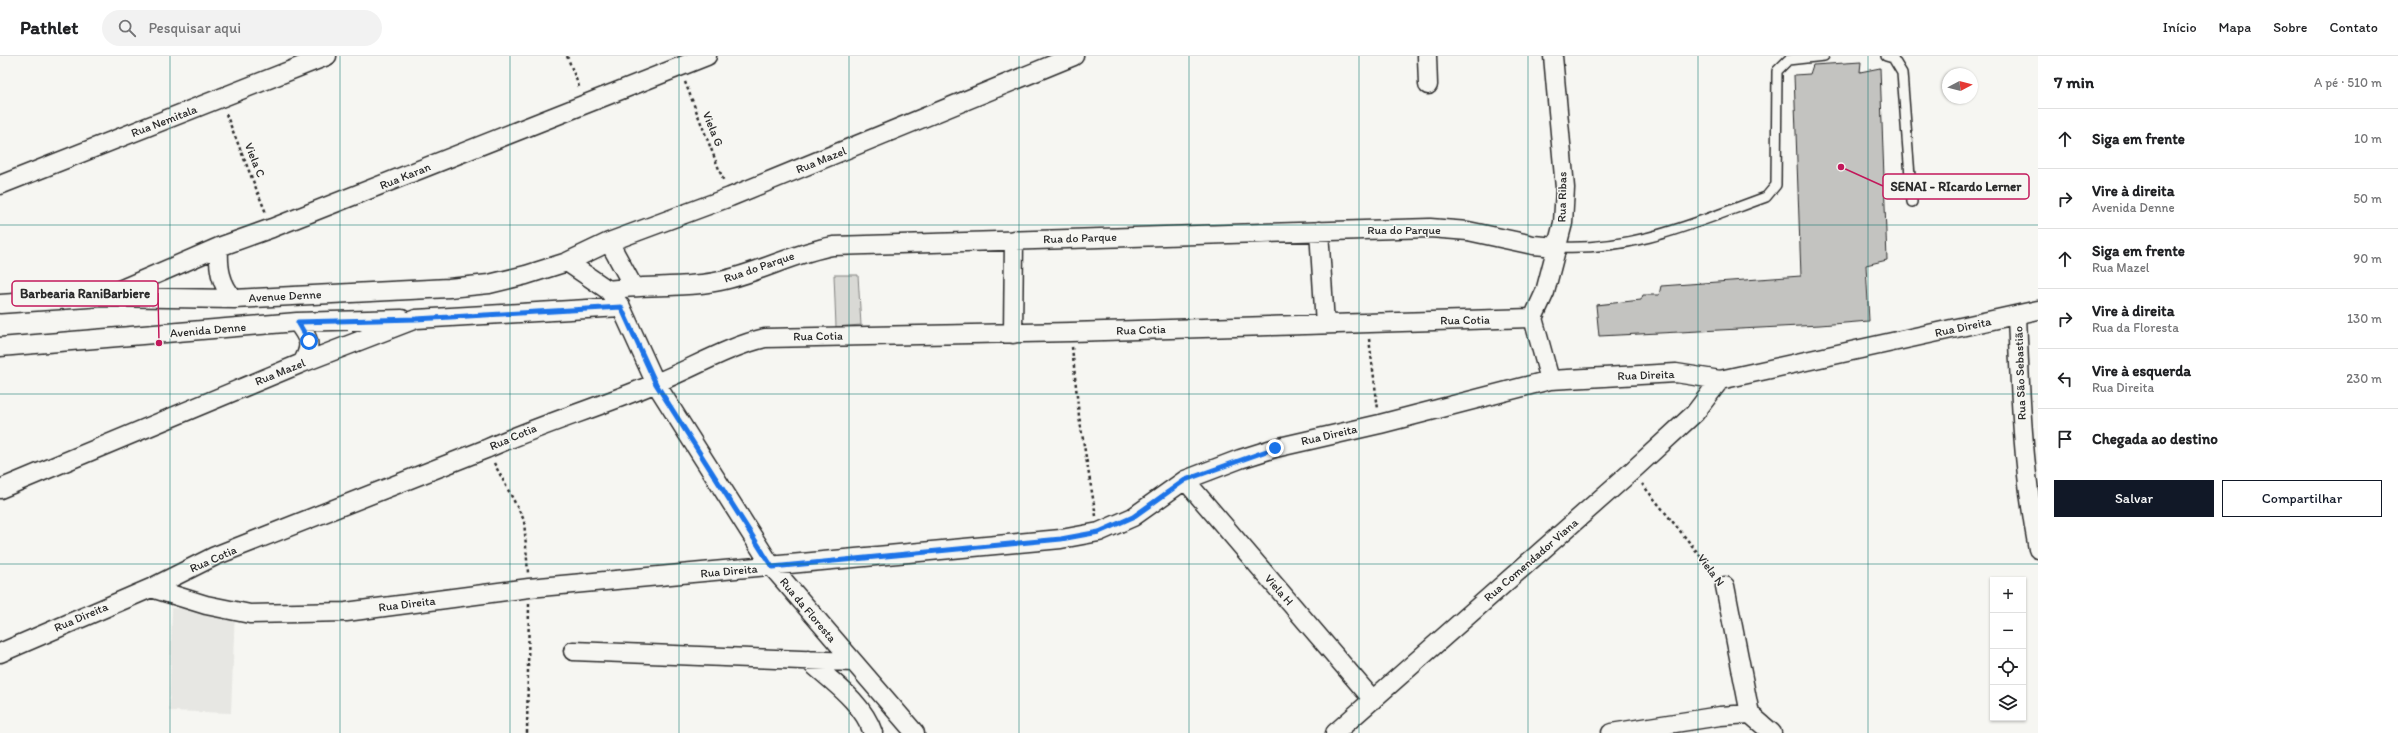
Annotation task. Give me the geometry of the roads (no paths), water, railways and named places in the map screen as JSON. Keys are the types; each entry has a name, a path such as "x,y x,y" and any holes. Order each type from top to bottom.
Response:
{"street":[{"name":"Rua Nemitala","path":"0,185 327,56"},
{"name":"Rua Karan","path":"103,297 219,247 272,228 707,56"},
{"name":"Rua Mazel","path":"567,262 609,242 730,197 1074,56"},
{"path":"1427,56 1428,85"},
{"name":"Rua Ribas","path":"1534,318 1545,292 1563,223 1565,188 1553,56"},
{"name":"Rua do Parque","path":"608,290 633,286 720,281 792,255 833,246 1430,228 1468,231 1533,245 1557,247"},
{"path":"1319,231 1325,324"},
{"path":"1013,334 1014,240"},
{"path":"609,242 633,286"},
{"path":"219,247 218,260 223,284 234,299"},
{"name":"Rua da Floresta","path":"567,262 608,290 621,307 656,384 772,567 852,662 915,733"},
{"name":"Avenue Denne","path":"0,304 103,297 234,299 449,288 489,284 526,275 567,262"},
{"name":"Rua Mazel","path":"0,489 302,363 416,319 621,307"},
{"name":"Rua Direita","path":"0,653 151,588 206,606 250,614 346,612 529,588 772,567 1061,539 1099,532 1133,517 1185,480 1275,448 1380,424 1550,380 1676,373 1720,380 2038,310"},
{"name":"Rua São Sebastião","path":"2017,315 2020,405 2029,501 2038,549"},
{"path":"1534,318 1550,380"},
{"name":"Rua Cotia","path":"151,588 215,556 479,452 528,430 656,384 745,343 766,338 1013,334 1534,318"},
{"name":"Avenida Denne","path":"0,348 298,322 416,319"},
{"path":"298,322 309,341 309,351 302,363"},
{"name":"Rua Comendador Viana","path":"1335,733 1632,472 1695,413 1720,380"},
{"name":"Viela H","path":"1185,480 1373,700"},
{"name":"Viela N","path":"1725,586 1750,714"},
{"path":"573,651 852,662"},
{"path":"808,660 860,708 869,720 873,733"},
{"path":"1611,733 1720,716 1750,714 1772,733"}],"lane":[{"path":"1557,247 1608,247 1648,239 1766,197 1776,185 1777,71 1788,60 1824,56"},
{"path":"1886,56 1893,58 1902,73 1912,202"}],"place":[{"name":"SENAI - RIcardo Lerner","path":"1841,167"},
{"name":"Barbearia RaniBarbiere","path":"159,343"}]}
